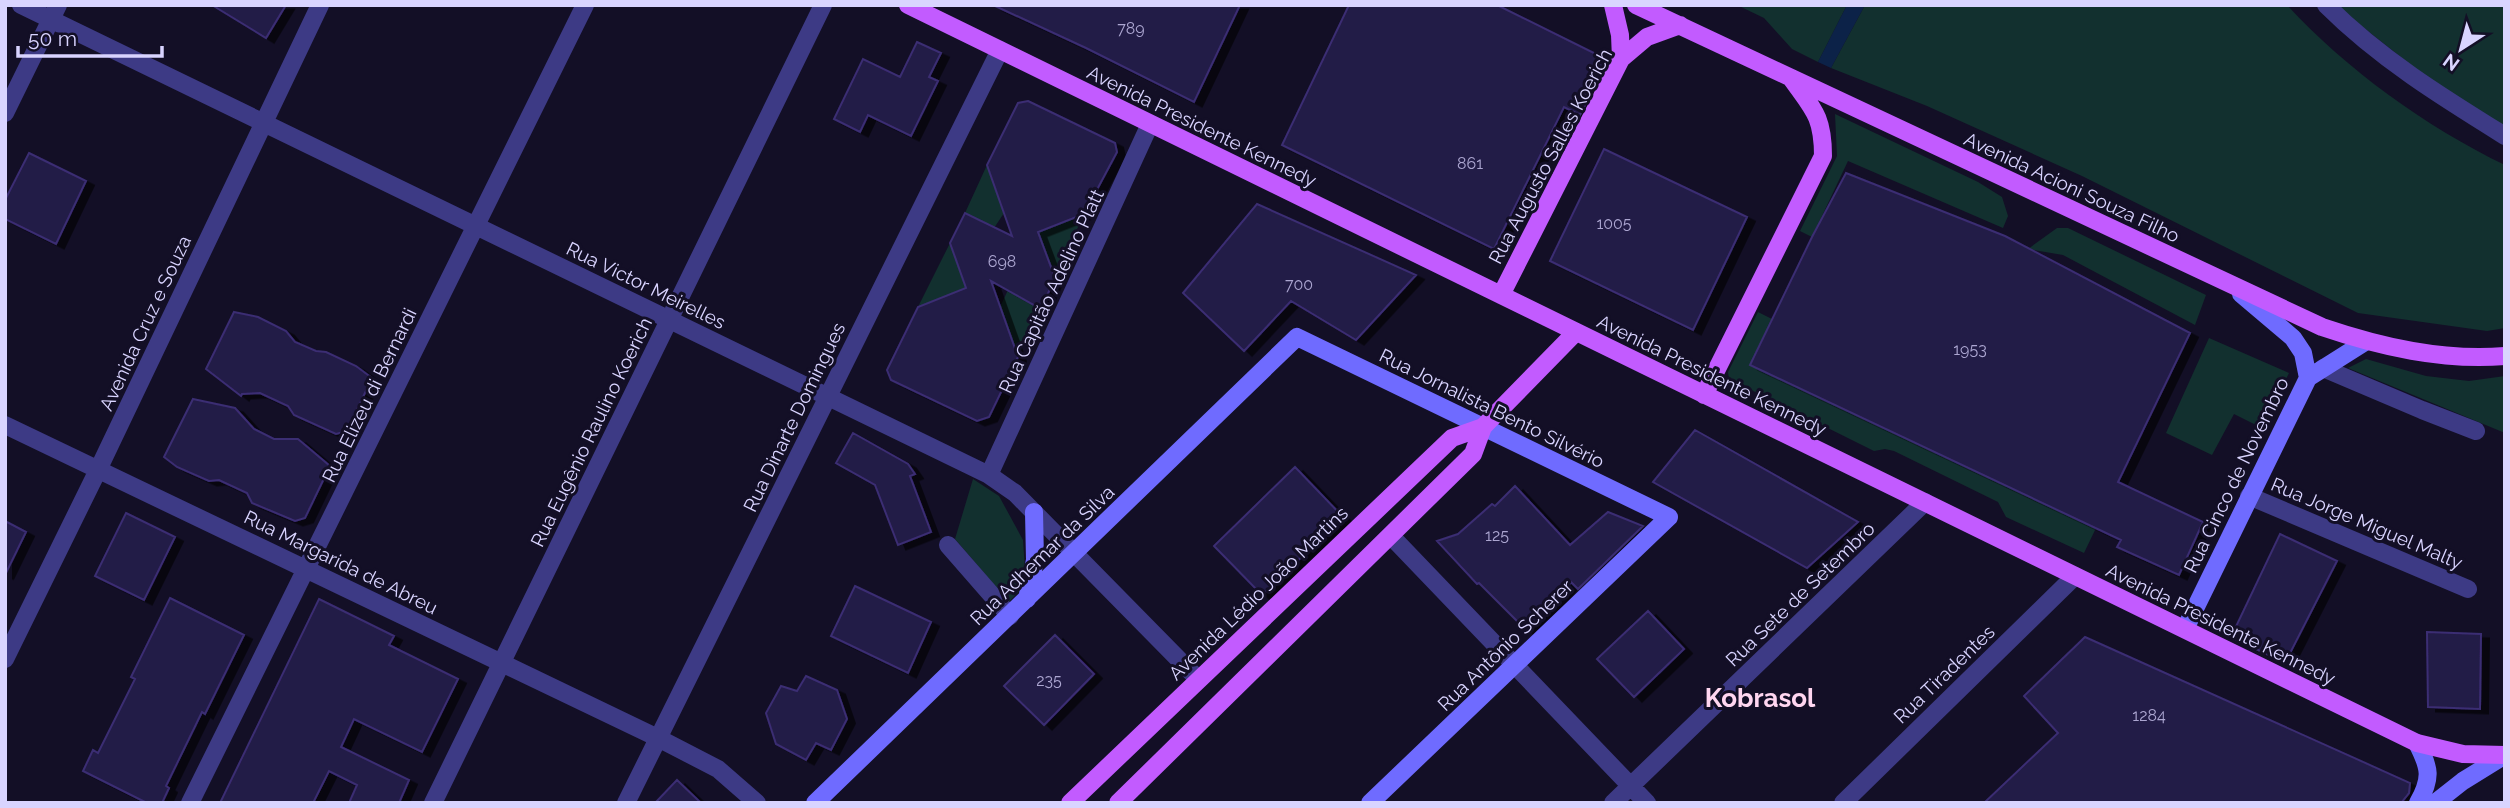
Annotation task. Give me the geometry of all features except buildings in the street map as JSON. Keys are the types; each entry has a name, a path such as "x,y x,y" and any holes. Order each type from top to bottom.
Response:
{"main road":[{"name":"Avenida Presidente Kennedy","path":"908,5 2417,743 2463,754 2505,755"},
{"path":"1614,5 1620,35 1621,60"},
{"name":"Avenida Acioni Souza Filho","path":"1636,5 2322,327 2365,342 2417,353 2505,356"},
{"name":"Rua Augusto Salles Koerich","path":"1501,295 1621,60 1647,37 1680,25"},
{"path":"1704,394 1823,156 1819,117 1791,77"},
{"name":"Avenida Lédio João Martins","path":"1118,803 1473,454 1483,427 1576,332"},
{"name":"Avenida Lédio João Martins","path":"1070,803 1452,438 1483,427"}],"street":[{"name":"Rua Victor Meirelles","path":"22,5 55,12 263,123 989,475 1015,493 1198,679"},
{"name":"Avenida Cruz e Souza","path":"5,659 99,470 320,5"},
{"name":"Rua Elizeu di Bernardi","path":"190,803 584,5"},
{"name":"Rua Eugênio Raulino Koerich","path":"433,803 823,5"},
{"path":"2326,5 2380,53 2438,95 2505,136"},
{"path":"5,113 55,12"},
{"name":"Rua Dinarte Domingues","path":"626,803 1000,50"},
{"name":"Rua Capitão Adelino Platt","path":"989,475 1150,124"},
{"name":"Rua Cinco de Novembro","path":"2230,285 2266,313 2292,338 2303,353 2308,378"},
{"name":"Rua Jornalista Bento Silvério","path":"1297,337 1669,517"},
{"name":"Rua Adhemar da Silva","path":"815,803 1297,337"},
{"name":"Rua Cinco de Novembro","path":"2185,629 2308,378 2365,342"},
{"path":"2323,368 2476,431"},
{"name":"Rua Margarida de Abreu","path":"5,425 658,738 718,769 757,803"},
{"name":"Rua Jorge Miguel Malty","path":"2249,496 2468,589"},
{"name":"Rua Sete de Setembro","path":"1613,803 1924,502"},
{"path":"1027,600 1035,560 1034,512"},
{"name":"Rua Antônio Scherer","path":"1370,803 1669,517"},
{"path":"1391,536 1647,803"},
{"path":"948,545 1010,615"},
{"name":"Rua Tiradentes","path":"1843,803 2075,576"},
{"path":"2417,743 2427,762 2429,777 2418,803"},
{"path":"2435,803 2463,781 2505,755"}],"green space":[{"path":"1737,5 1847,5 1818,62 1792,49 1764,18"},
{"path":"1865,5 2287,5 2335,52 2388,95 2446,133 2505,165 2505,328 2487,331 2358,313 2082,176 1927,106 1831,68"},
{"path":"2335,5 2505,5 2505,128 2440,88"},
{"path":"1835,114 1978,182 2002,197 2008,216 2003,228 1848,161 1812,237 1800,231 1837,156"},
{"path":"987,165 1004,213 994,228 965,213"},
{"path":"1084,214 1055,278 1038,232"},
{"path":"2057,228 2068,228 2206,295 2195,325 2063,255 2028,249"},
{"path":"950,243 966,288 918,307"},
{"path":"1008,290 1041,309 1018,357 1000,307"},
{"path":"1758,312 1772,319 1750,365 2096,528 2084,553 2006,517 1998,502 1894,451 1874,451 1729,379 1728,372"},
{"path":"2209,338 2289,373 2262,428 2234,414 2212,455 2166,433"},
{"path":"2366,359 2426,376 2469,381 2505,376 2505,433 2348,368"},
{"path":"973,479 999,496 1023,540 1025,570 1021,589 1009,602 955,539"}],"water":[{"path":"1847,5 1865,5 1831,68 1818,62"}],"district":[{"name":"Kobrasol","path":"1760,698"}]}
